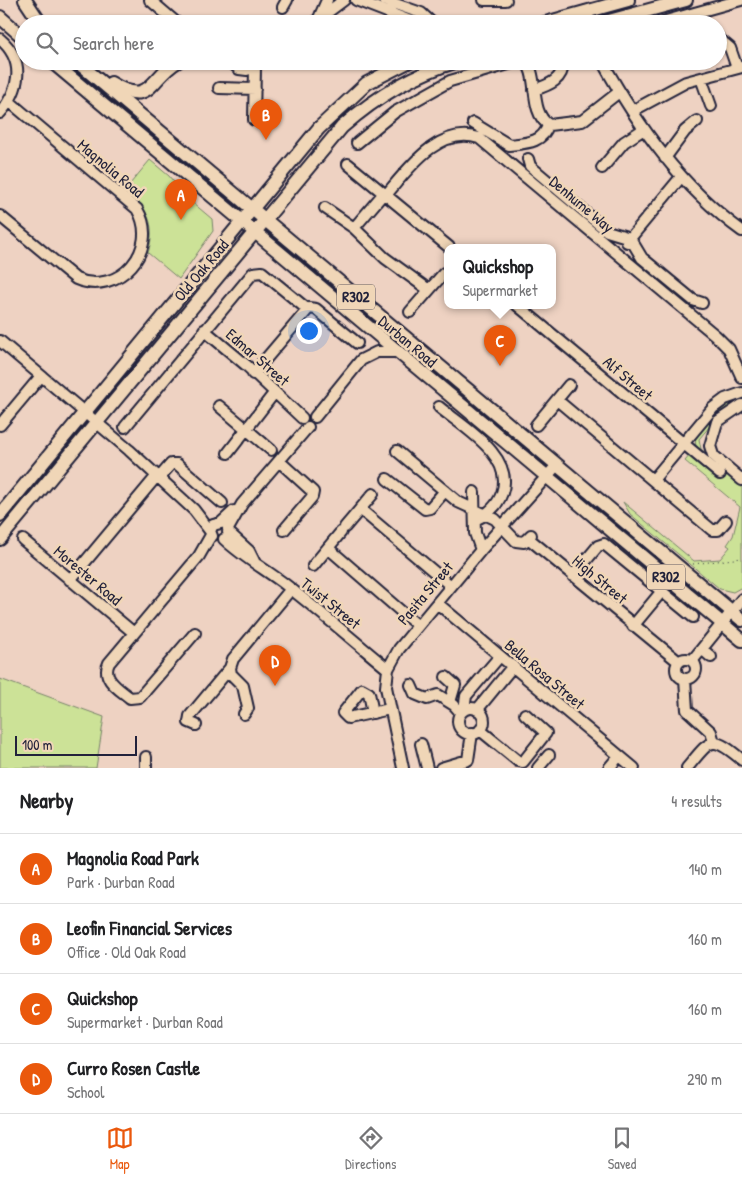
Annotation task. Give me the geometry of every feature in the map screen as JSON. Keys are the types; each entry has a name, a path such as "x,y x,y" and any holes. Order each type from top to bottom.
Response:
{"main road":[{"path":"25,0 35,15"},
{"path":"590,15 628,0"},
{"path":"630,15 686,0"},
{"path":"0,17 15,30"},
{"name":"Durban Road","path":"62,70 241,223 723,624"},
{"name":"Durban Road","path":"87,70 737,616"},
{"path":"90,70 120,89 137,93 151,87 169,70"},
{"path":"377,78 386,70"},
{"name":"Old Oak Road","path":"0,515 335,111 377,78 393,70"},
{"name":"Old Oak Road","path":"0,539 326,144 360,111 397,86 430,70"},
{"name":"R302","path":"723,624 742,640"}],"street":[{"path":"150,0 168,15"},
{"path":"318,15 326,0"},
{"path":"323,15 344,0"},
{"path":"356,0 391,6 423,15"},
{"path":"384,0 404,15"},
{"path":"491,0 506,0"},
{"path":"685,15 742,0"},
{"path":"0,39 10,49 15,60"},
{"path":"632,111 668,90 739,67 727,46"},
{"path":"0,113 10,102 16,89 18,70"},
{"path":"254,120 258,70"},
{"path":"357,143 395,112 450,81 489,70"},
{"path":"530,70 539,114 548,124"},
{"path":"534,90 553,84 563,70"},
{"path":"608,70 619,92 665,158 681,177 710,205 742,231"},
{"path":"701,78 711,106"},
{"path":"219,88 255,89"},
{"path":"548,124 582,121 619,92"},
{"name":"Magnolia Road","path":"0,216 76,279 89,283 111,281 124,274 134,264 144,244 143,222 137,209 10,102"},
{"path":"665,158 688,127 697,121"},
{"path":"473,123 509,145 540,139 546,133 548,124"},
{"path":"602,168 622,144 644,129"},
{"name":"Denhume Way","path":"354,228 417,158 438,144 465,136 479,138 715,335 729,348 742,378"},
{"path":"528,159 530,166 607,231 628,241 635,242 642,258 692,300 702,303"},
{"path":"348,164 444,244"},
{"path":"628,241 681,177"},
{"path":"324,208 354,228 385,258 429,290"},
{"path":"125,427 255,271 262,272 307,309"},
{"path":"410,312 444,273"},
{"path":"253,374 307,309 312,307 357,343"},
{"name":"Alf Street","path":"522,309 720,474"},
{"name":"Edmar Street","path":"204,330 292,406 304,421"},
{"name":"Twist Street","path":"0,341 220,531 243,556 254,560 388,669"},
{"path":"195,633 138,698 130,698 110,680 106,670 109,664 279,461 295,441 304,421 310,413 315,417 361,360 377,352 396,352"},
{"path":"0,426 41,376"},
{"path":"536,425 569,385"},
{"path":"228,453 275,392"},
{"path":"653,480 718,404 742,393"},
{"path":"557,400 712,530 718,530 726,521"},
{"path":"742,405 717,422 710,446 712,455 742,480"},
{"path":"219,406 271,450"},
{"path":"439,407 480,441 496,457 501,465 503,489 497,503 487,515"},
{"path":"398,451 475,515 487,515 495,519 503,528"},
{"path":"279,461 311,488 314,493 284,530"},
{"path":"70,580 171,464 177,464 222,503"},
{"name":"Pasita Street","path":"403,768 386,687 388,669 399,649 451,586 557,465"},
{"path":"387,479 425,509 430,508 445,490"},
{"path":"474,492 476,537 481,550"},
{"path":"313,566 373,494"},
{"path":"360,509 451,586"},
{"name":"High Street","path":"503,528 518,542 524,542 530,536 573,576 679,662"},
{"name":"Morester Road","path":"23,540 134,634"},
{"path":"573,576 598,546 604,544 693,617"},
{"path":"328,548 418,626"},
{"path":"196,725 190,724 189,718 230,668 233,659 291,589"},
{"path":"633,626 662,591"},
{"path":"692,661 723,624 737,616 742,599"},
{"name":"Bella Rosa Street","path":"437,603 634,768"},
{"path":"702,649 711,657"},
{"path":"500,656 466,696 458,719 459,726 464,731 476,731 518,762 523,762 546,733 525,714"},
{"path":"684,659 692,661 696,665 696,671 691,678 685,679 678,674 676,669 679,662 684,659"},
{"path":"477,710 513,666"},
{"path":"230,668 231,674 243,686 248,708 244,714"},
{"path":"446,677 455,685 450,702"},
{"path":"685,679 687,710 711,732 714,742"},
{"path":"411,685 417,695 427,699 438,695 462,711"},
{"path":"440,768 468,760 476,731 484,720 477,710 470,708 462,711"},
{"path":"373,713 390,709"},
{"path":"687,768 705,747 714,742 723,744 742,760"},
{"path":"421,744 427,768"},
{"path":"538,768 549,755"},
{"path":"609,768 619,756"},
{"path":"146,757 146,768"}],"path":[{"path":"690,564 742,558"}],"green space":[{"path":"150,160 169,176 186,197 212,219 213,231 179,279 148,253 151,233 148,217 139,203 125,190"},
{"path":"742,398 742,402 716,419 699,439 701,449 742,482 742,587 733,592 720,589 630,514 623,502 694,561 720,559 730,547 727,545 733,536 740,507 685,461 690,455 719,479 724,473 696,448 695,437 721,409"},
{"path":"0,679 104,717 96,768 0,768"}],"place":[{"name":"Leofin Financial Services","path":"266,140"},
{"name":"Magnolia Road Park","path":"181,220"},
{"name":"Quickshop","path":"500,366"},
{"name":"Curro Rosen Castle","path":"275,686"}]}
